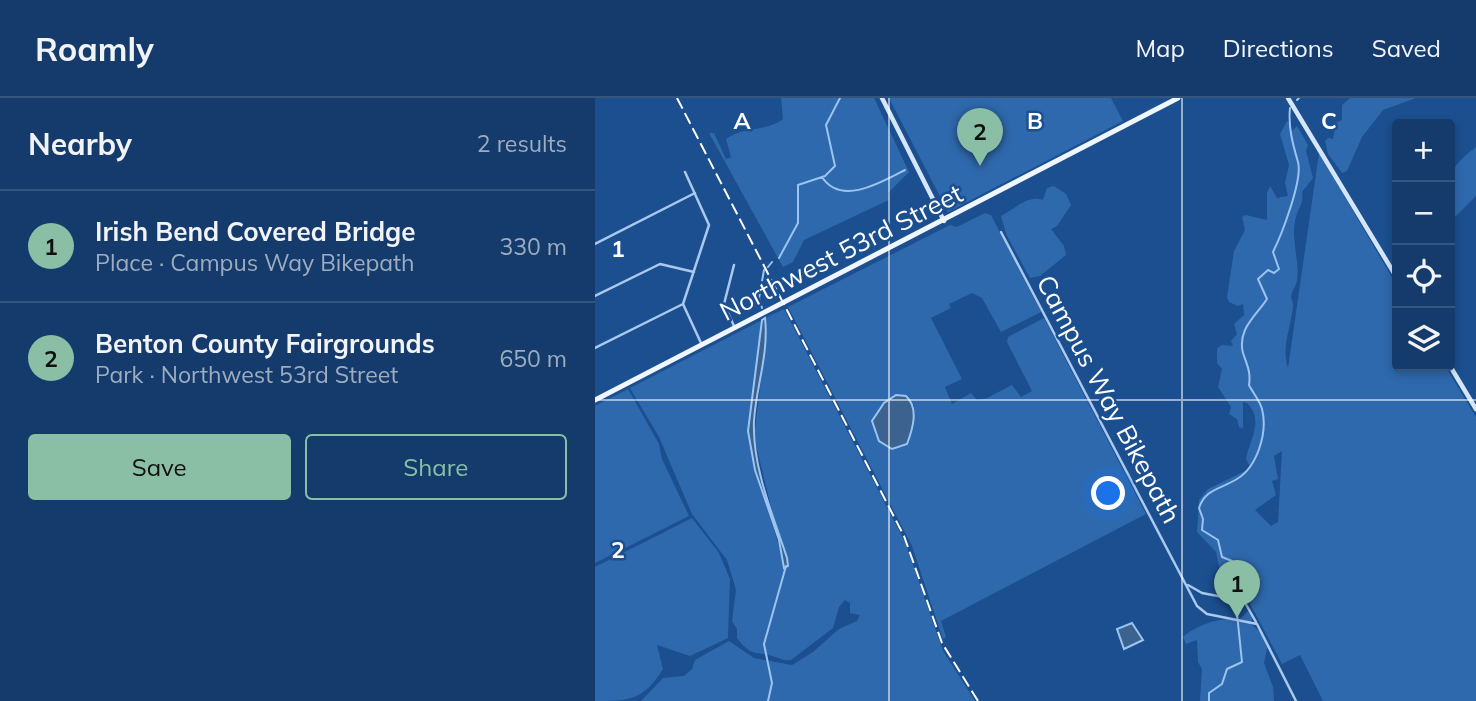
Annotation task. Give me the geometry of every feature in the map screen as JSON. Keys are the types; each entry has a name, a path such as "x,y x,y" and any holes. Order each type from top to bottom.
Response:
{"main road":[{"path":"883,98 944,221"},
{"name":"Northwest 53rd Street","path":"595,400 1178,98"},
{"path":"1288,98 1392,270"},
{"path":"1453,371 1476,409"}],"street":[{"path":"685,172 709,225 683,304 702,345"},
{"path":"595,244 695,192"},
{"name":"Campus Way Bikepath","path":"1001,232 1203,612 1257,624"},
{"path":"595,296 660,264 694,272"},
{"path":"734,265 724,304 735,329"},
{"path":"595,348 683,304"},
{"path":"1185,582 1202,593 1244,601 1296,701"}],"shaded area":[{"path":"781,98 874,98 909,172 888,193 889,200 804,240 793,262 783,267 709,133 714,133 726,159 731,157 726,139 783,119"},
{"path":"889,98 1111,98 1123,121 948,212"},
{"path":"1350,98 1416,98 1383,110 1362,137 1347,171 1342,173 1328,154 1325,141 1328,138 1333,139 1336,123 1342,120 1342,105"},
{"path":"1287,121 1291,123 1291,132 1297,126 1308,145 1306,151 1313,178 1302,192 1302,202 1294,225 1298,273 1291,296 1293,306 1286,345 1288,368 1319,153 1392,277 1392,371 1448,371 1476,417 1476,701 1323,701 1300,655 1282,664 1246,596 1230,596 1224,592 1216,552 1197,532 1199,500 1208,489 1251,468 1246,459 1255,417 1247,403 1243,402 1243,429 1239,427 1237,419 1229,414 1231,407 1218,387 1222,369 1217,363 1217,348 1222,345 1233,346 1231,341 1237,334 1234,324 1244,315 1243,304 1238,306 1229,302 1227,297 1234,251 1245,230 1242,217 1246,215 1267,220 1267,193 1270,186 1277,198 1288,196 1285,183 1289,165 1280,134","holes":["1282,451 1278,522 1271,526 1255,510 1276,495 1272,481 1278,479 1274,456"]},
{"path":"1476,147 1476,196 1455,217 1455,168"},
{"path":"1054,186 1066,194 1071,205 1057,226 1051,229 1064,246 1066,255 1040,276 1030,278 1006,234 1001,216 1026,201 1043,200 1047,188"},
{"path":"985,213 991,215 1041,312 1001,332 982,298 972,293 949,304 951,308 931,318 962,379 945,387 952,404 971,393 977,400 987,398 1012,385 1021,397 1032,391 1007,342 1008,337 1044,318 1146,514 941,621 946,637 943,639 912,546 788,307 950,225 957,227","holes":["896,395 914,405 909,439 879,441 872,421 884,403"]},
{"path":"784,309 905,542 943,651 975,701 641,701 663,678 684,676 692,669 695,660 729,641 754,658 792,665 813,652 839,629 857,621 860,615 850,613 850,603 845,600 839,607 833,628 791,660 746,648 737,638 737,629 732,621 736,590 727,560 692,514 659,437 630,388 762,320 748,431 755,470 786,568 754,437 766,340 765,318"},
{"path":"765,318 764,357 755,408 754,438 764,491 787,558 788,566 784,568 779,540 755,470 748,431 762,320"},
{"path":"628,389 659,444 662,459 689,516 595,563 595,406"},
{"path":"896,395 906,396 910,401 914,419 907,444 892,449 879,441 872,421 884,403"},
{"path":"692,518 719,553 730,579 728,638 690,656 657,645 663,669 649,687 634,697 595,701 595,567"},
{"path":"1248,611 1253,617 1250,623 1261,633 1267,648 1264,663 1273,687 1274,701 1200,701 1202,669 1198,662 1197,640 1186,644 1183,637 1210,623 1225,619 1238,621"},
{"path":"1132,623 1143,640 1124,649 1117,629"}],"waterway":[{"path":"779,258 798,223 798,185 825,176 835,166 826,125 840,98"},
{"path":"1235,594 1231,580 1232,561 1222,557 1218,540 1202,530 1203,519 1199,508 1209,493 1244,474 1255,458 1262,439 1262,409 1249,385 1249,372 1242,344 1245,330 1267,299 1258,279 1268,270 1274,273 1279,269 1273,252 1286,221 1297,181 1299,170 1290,129 1290,108"},
{"path":"822,177 830,186 850,191 873,186 905,170"},
{"path":"768,267 772,262"},
{"path":"762,308 759,298 764,270"},
{"path":"768,701 772,683 764,644 786,566"},
{"path":"1209,701 1209,693 1222,684 1227,669 1242,662 1236,604"}],"railway":[{"path":"677,98 904,536 942,643 978,701"}],"place":[{"name":"Benton County Fairgrounds","path":"980,166"},
{"name":"Irish Bend Covered Bridge","path":"1237,618"}]}
